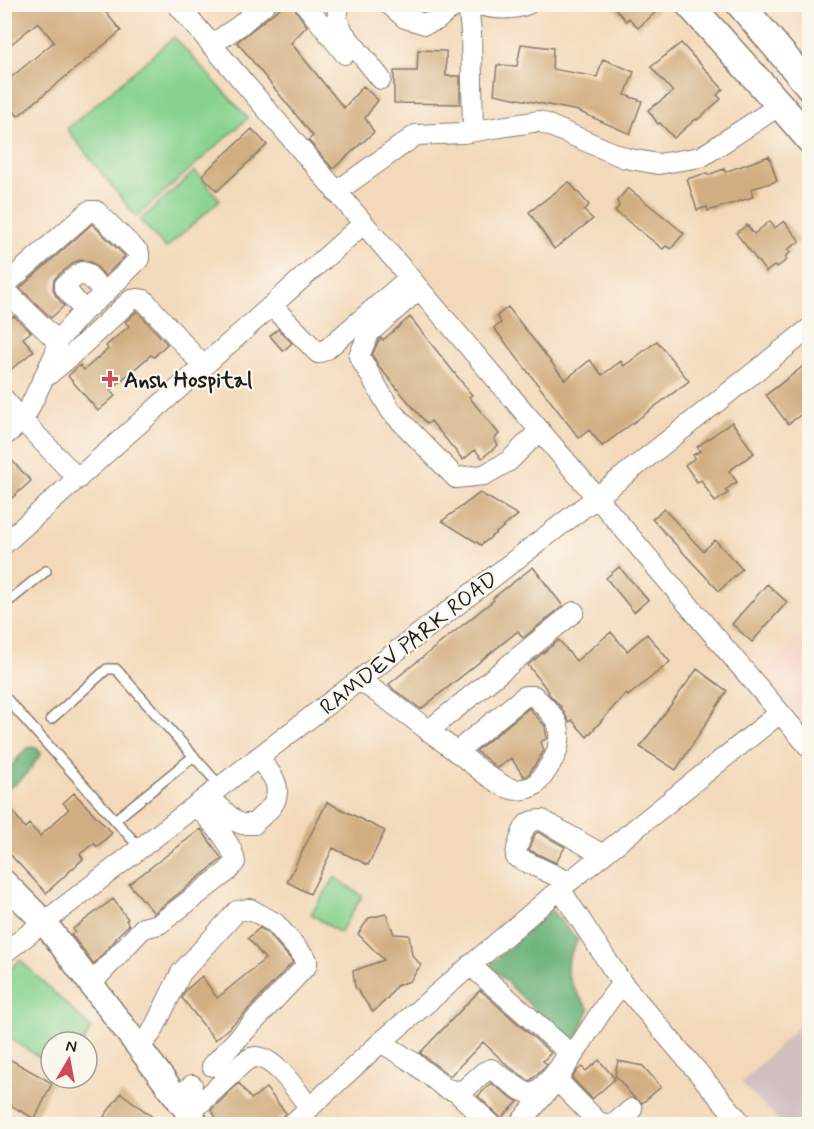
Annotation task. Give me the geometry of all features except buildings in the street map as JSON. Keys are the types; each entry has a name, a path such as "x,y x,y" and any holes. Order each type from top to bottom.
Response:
{"main road":[{"path":"689,4 810,140"},
{"path":"740,4 810,87"}],"street":[{"path":"177,4 810,748"},
{"path":"211,45 248,11 265,4"},
{"path":"305,4 361,74"},
{"path":"339,4 337,19 343,32 381,79"},
{"path":"389,4 405,18 425,24 436,20 447,10 460,4"},
{"path":"468,4 471,32 473,131"},
{"path":"477,4 486,7 516,8 528,4"},
{"path":"336,192 416,135 473,131 539,121 625,158 658,164 700,157 780,105"},
{"path":"4,436 23,421 56,352 57,341 84,311 139,259 139,253 96,211 89,211 5,285 5,290 57,341"},
{"path":"4,544 363,224"},
{"path":"84,311 64,288 65,285 82,272 86,273 105,293"},
{"path":"272,306 318,352 327,349 414,283"},
{"path":"414,283 369,333 359,356 391,411 456,478 484,476 509,461 540,430"},
{"path":"43,378 65,362 131,300 137,299 144,300 204,367"},
{"name":"RAMDEV PARK ROAD","path":"4,953 597,497 810,328"},
{"path":"4,399 78,479"},
{"path":"428,731 574,612"},
{"path":"359,680 381,694 428,731 456,752 501,784 514,790 534,785 541,778 556,754 560,728 554,715 534,696 525,696 456,752"},
{"path":"292,1125 381,1042 564,885 780,713"},
{"path":"208,796 235,821 242,824 254,824 272,805 276,794 274,778 257,758"},
{"path":"91,984 143,928 159,924 228,871 235,862 234,853 208,796"},
{"path":"603,855 542,820 534,820 524,827 516,850 516,857 564,885 622,982 742,1125"},
{"path":"4,882 44,922 139,1048 189,1106 243,1063 256,1057 264,1059 281,1072 310,1108"},
{"path":"139,1048 152,1032 181,973 237,911 250,909 275,923 307,960 307,965 212,1066"},
{"path":"470,965 566,1049 567,1055 563,1063 503,1125"},
{"path":"519,1125 557,1080 622,982"},
{"path":"381,1042 414,1063 445,1088 455,1091 490,1125"},
{"path":"455,1091 464,1089 491,1069 532,1095"},
{"path":"557,1080 598,1123 608,1125"},
{"path":"614,1125 632,1109"}],"lane":[{"path":"4,605 46,571"},
{"path":"51,719 107,669 116,669 194,756 208,796"},
{"path":"4,696 140,848"},
{"path":"115,820 194,756"}],"shaded area":[{"path":"809,628 809,729 758,677"},
{"path":"809,1016 809,1124 782,1124 741,1083"}],"green space":[{"path":"174,37 248,118 136,217 67,129"},
{"path":"195,171 220,200 166,248 140,220"},
{"path":"35,747 41,753 30,769 17,783 5,789 5,774 23,752"},
{"path":"335,877 362,896 340,933 311,914"},
{"path":"551,910 578,940 568,960 567,972 575,989 589,1009 573,1048 490,965"},
{"path":"20,960 91,1028 90,1030 39,1030 39,1057 5,1036 5,974"}],"place":[{"name":"Ansh Hospital","path":"110,379"}]}
